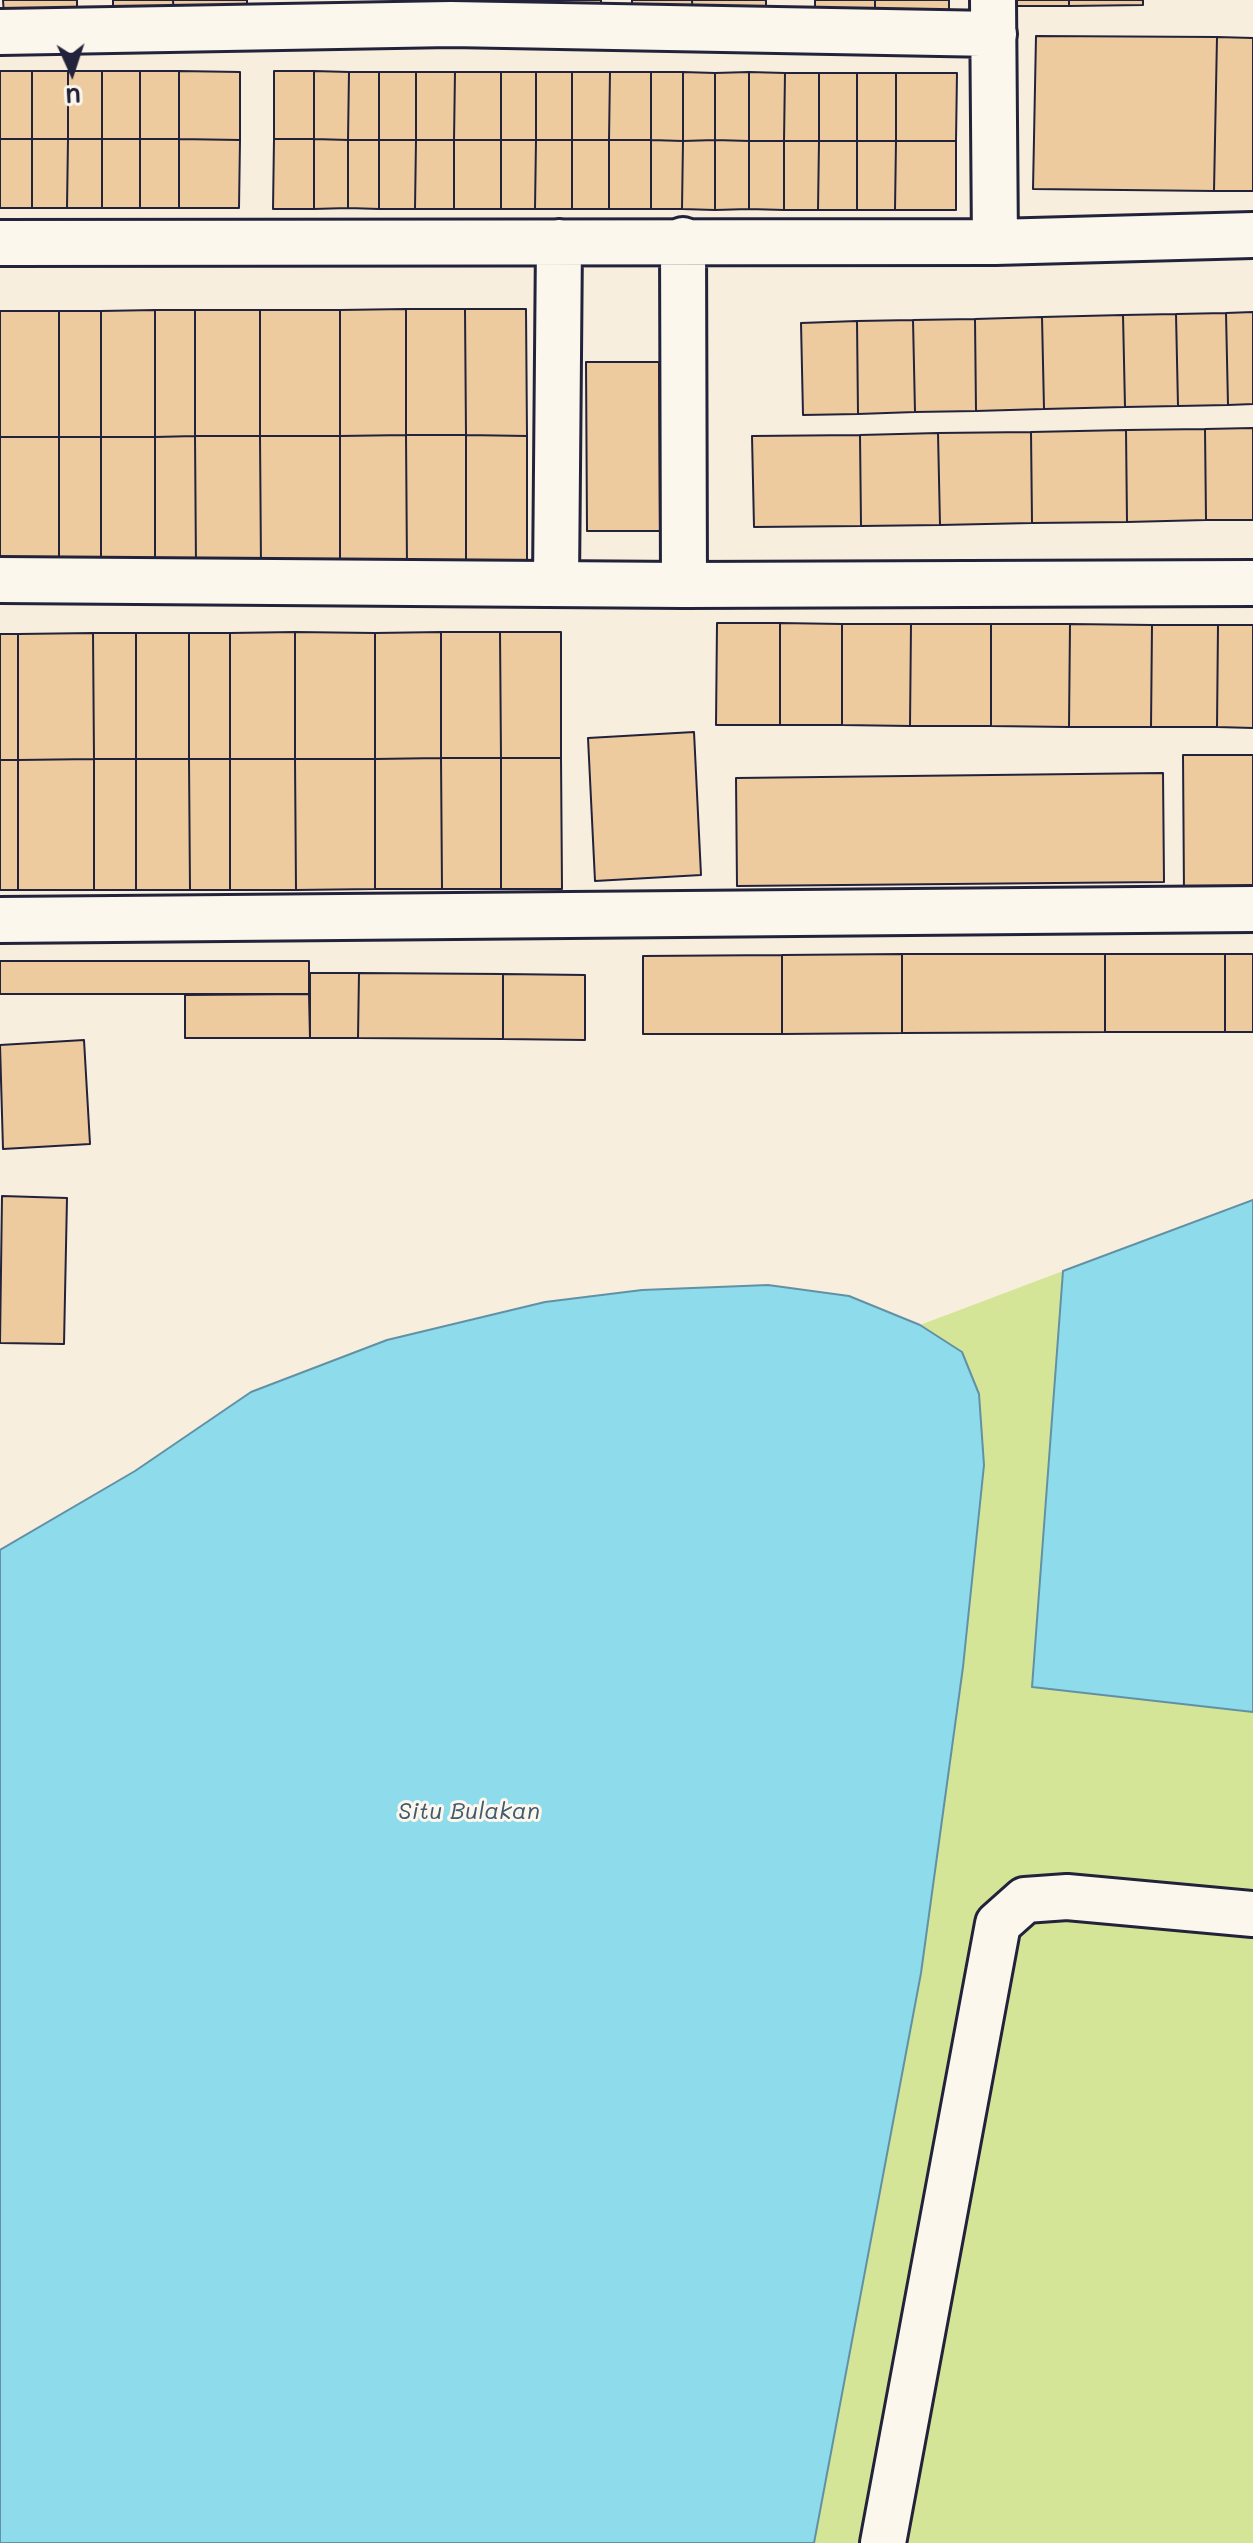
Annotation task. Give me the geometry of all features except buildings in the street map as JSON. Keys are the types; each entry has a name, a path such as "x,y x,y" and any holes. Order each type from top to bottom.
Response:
{"street":[{"path":"0,32 92,16 451,12 994,17 995,242"},
{"path":"0,243 995,242 1253,235"},
{"path":"683,240 684,585"},
{"path":"556,582 559,242"},
{"path":"0,580 684,585 1253,583"},
{"path":"0,920 1253,909"},
{"path":"883,2543 998,1924 1025,1900 1067,1897 1253,1914"}],"green space":[{"path":"1063,1271 1032,1687 1253,1712 1253,2543 814,2543 921,1973 962,1352 920,1325"}],"water":[{"path":"1253,1200 1253,1712 1032,1687 1063,1271"},
{"name":"Situ Bulakan","path":"768,1285 849,1296 920,1325 962,1352 979,1394 984,1465 963,1667 921,1973 814,2543 0,2543 0,1550 135,1471 251,1392 387,1340 545,1302 642,1290"}]}
